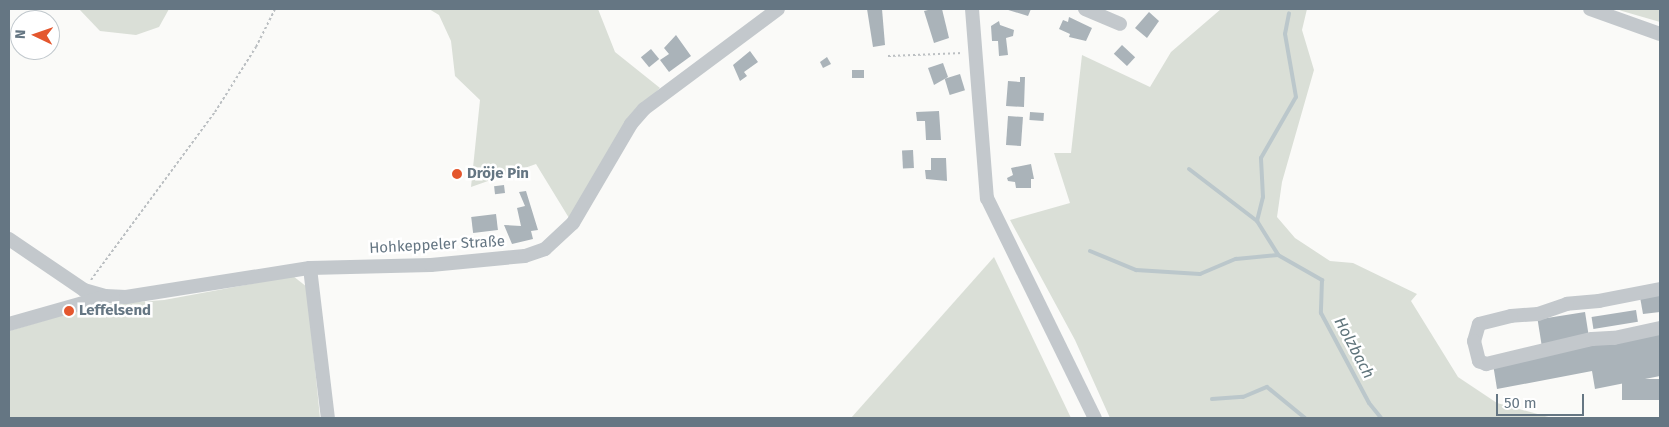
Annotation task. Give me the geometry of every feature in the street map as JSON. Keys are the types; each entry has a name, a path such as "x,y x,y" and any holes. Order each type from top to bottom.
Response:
{"street":[{"path":"972,9 986,198 1095,418"},
{"path":"1085,9 1120,24"},
{"path":"1590,9 1660,34"},
{"name":"Hohkeppeler Straße","path":"9,239 84,290 105,296 152,295 310,268 431,265 525,256 545,249 573,223 631,124 644,110 770,11"},
{"path":"310,268 328,418"},
{"path":"1660,289 1567,304 1538,314 1511,316 1478,324 1474,341 1479,361 1486,364 1592,339 1614,338 1660,328"},
{"path":"9,324 105,296"}],"path":[{"path":"84,290 215,112 256,47 275,9"},
{"path":"888,56 975,52"}],"shaded area":[{"path":"79,9 169,9 159,27 136,35 100,31"},
{"path":"429,9 598,9 615,52 660,88 630,116 569,218 536,164 471,187 480,100 455,76 451,41 439,15"},
{"path":"1221,9 1307,9 1302,30 1314,70 1282,182 1277,217 1295,238 1330,261 1353,263 1417,294 1411,301 1458,377 1497,403 1552,418 1110,418 1075,340 1010,220 1070,203 1054,153 1071,153 1082,55 1150,87 1171,52"},
{"path":"1617,9 1660,9 1660,22 1622,11"},
{"path":"994,257 1071,418 851,418"},
{"path":"293,276 307,287 320,418 9,418 9,331 97,305 164,300"}],"building":[{"path":"867,9 882,9 885,45 873,47"},
{"path":"942,9 949,38 934,43 924,11"},
{"path":"1005,9 1031,9 1028,16"},
{"path":"1149,12 1159,21 1147,38 1135,28"},
{"path":"1069,17 1092,28 1086,41 1069,37 1070,34 1059,29 1063,20 1068,22"},
{"path":"999,21 1000,25 1014,30 1013,36 1006,38 1008,55 999,56 998,41 992,41 991,26"},
{"path":"676,35 691,56 669,72 660,60 669,54 664,48"},
{"path":"1122,45 1135,57 1127,66 1114,54"},
{"path":"651,49 659,59 649,67 641,57"},
{"path":"750,51 758,62 744,72 747,76 740,81 733,65"},
{"path":"827,57 831,64 823,68 820,62"},
{"path":"943,63 948,77 934,85 928,68"},
{"path":"852,70 864,70 864,78 852,78"},
{"path":"960,74 965,90 950,95 945,79"},
{"path":"1020,77 1025,77 1024,107 1006,106 1008,81 1020,82"},
{"path":"939,111 941,140 926,140 925,121 917,121 916,112"},
{"path":"1030,112 1044,113 1043,121 1029,120"},
{"path":"1008,116 1023,117 1021,146 1006,145"},
{"path":"913,150 914,168 903,169 902,151"},
{"path":"931,158 946,158 947,181 926,179 925,170 931,170"},
{"path":"1031,164 1034,179 1031,179 1031,188 1016,188 1015,182 1008,181 1007,178 1013,175 1011,168"},
{"path":"504,185 505,193 495,194 494,186"},
{"path":"526,191 538,230 531,231 533,239 512,244 504,225 521,226 517,208 525,206 519,192"},
{"path":"496,214 498,230 473,233 471,217"},
{"path":"1660,294 1660,312 1643,314 1640,297"},
{"path":"1636,310 1638,322 1593,329 1592,317"},
{"path":"1585,312 1589,337 1542,344 1538,320"},
{"path":"1660,333 1660,376 1595,389 1592,371 1497,389 1493,364"},
{"path":"1622,379 1660,379 1660,400 1622,400"}],"waterway":[{"path":"1257,221 1263,197 1261,158 1296,97 1285,34 1289,13"},
{"name":"Holzbach","path":"1189,169 1257,221 1278,255 1322,280 1321,313 1369,403 1381,418"},
{"path":"1090,251 1136,270 1200,274 1236,259 1278,255"},
{"path":"1212,399 1243,397 1267,387 1305,418"}],"place":[{"name":"Dröje Pin","path":"457,174"},
{"name":"Leffelsend","path":"69,311"}]}
